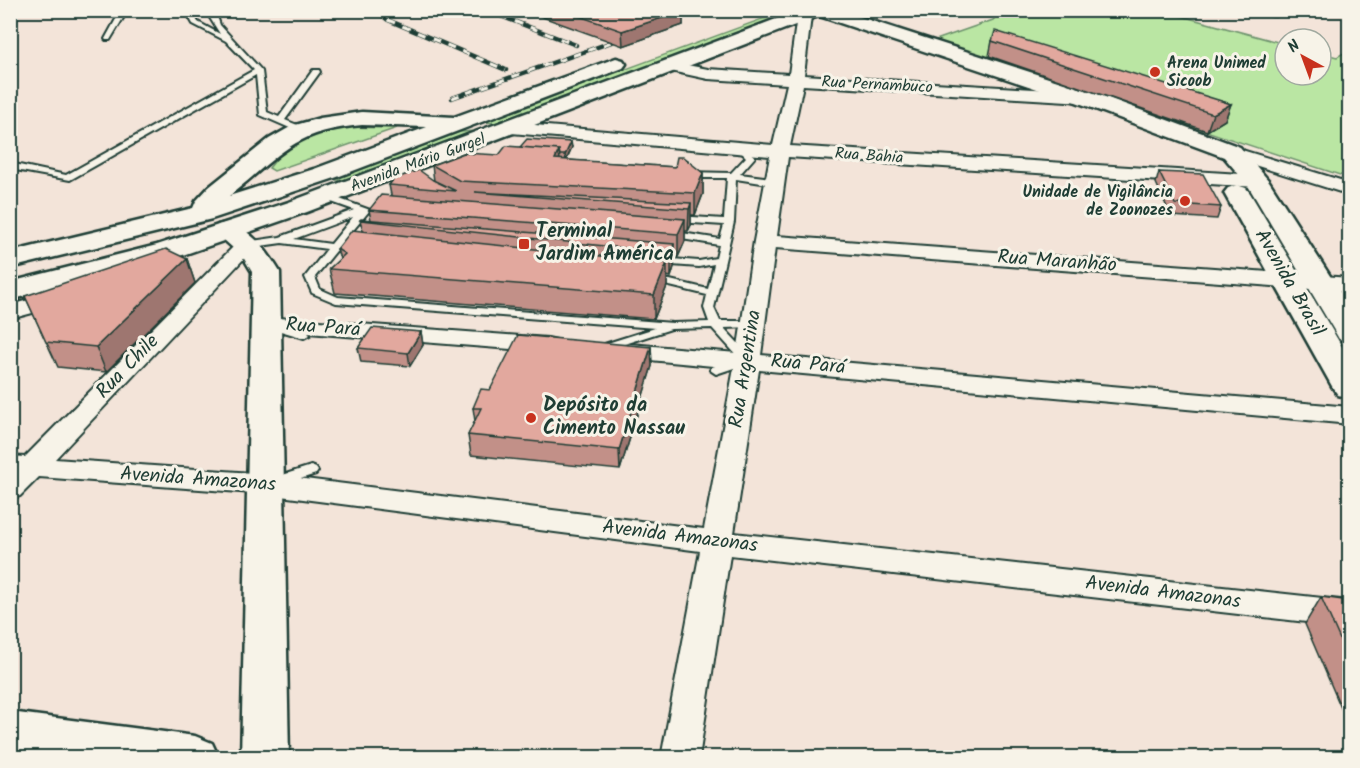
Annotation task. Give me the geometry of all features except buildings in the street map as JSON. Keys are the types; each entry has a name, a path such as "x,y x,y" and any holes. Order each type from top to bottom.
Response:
{"main road":[{"name":"Avenida Mário Gurgel","path":"10,291 167,251 255,247 326,197 814,12"},
{"path":"814,12 1084,97"},
{"name":"Avenida Mário Gurgel","path":"10,260 203,213 289,185 635,57"},
{"name":"Avenida Brasil","path":"1084,97 1199,141 1230,166 1257,182 1350,332"},
{"path":"266,758 266,324 255,247 203,213 205,205 213,196 262,158 270,148 302,130 334,123 371,120 457,123 511,128"},
{"path":"262,158 261,168 265,174 289,185 326,197"},
{"name":"Avenida Brasil","path":"1230,166 1287,280 1350,388"},
{"path":"10,733 195,758"}],"street":[{"name":"Rua Argentina","path":"680,758 748,360 779,151 814,12"},
{"name":"Rua Pernambuco","path":"671,67 708,74 1084,97"},
{"name":"Rua Bahia","path":"511,128 779,151 1230,166 1350,189"},
{"name":"Rua Maranhão","path":"764,240 1350,285"},
{"name":"Rua Chile","path":"17,474 255,247"},
{"path":"10,312 54,301 117,277 167,251"},
{"name":"Rua Pará","path":"266,324 748,360 1350,416"},
{"name":"Avenida Amazonas","path":"17,474 265,484 717,542 1350,614"}],"lane":[{"path":"108,39 125,10"},
{"path":"188,10 195,23 232,42"},
{"path":"212,10 212,15 219,27 258,71 261,81 259,98 263,113 302,130"},
{"path":"1274,15 1282,10"},
{"path":"10,165 68,178 258,71"},
{"path":"280,121 316,72"},
{"path":"716,370 748,360 717,327 708,308 729,222 732,177 751,157 741,148"},
{"path":"680,175 732,177 753,175 774,182"},
{"path":"326,197 370,209"},
{"path":"370,209 338,248 309,277 316,291 336,300 459,310 673,326 717,327 753,324"},
{"path":"255,247 370,209"},
{"path":"671,219 729,222"},
{"path":"654,233 724,243"},
{"path":"255,247 338,248"},
{"path":"652,261 699,264 720,260"},
{"path":"640,278 659,279 712,293"},
{"path":"266,324 304,335"},
{"path":"599,349 673,326"},
{"path":"265,484 311,471"}],"green space":[{"name":"Arena Unimed Sicoob","path":"1159,10 1273,41 1273,87 1333,87 1333,56 1337,57 1349,50 1349,178 933,41 993,20 1001,11"},
{"path":"784,11 797,11 496,123 482,122"},
{"path":"339,127 397,128 274,171 269,168 277,158 300,140"},
{"path":"475,131 346,180 337,180 339,177 460,132"}],"railway":[{"path":"375,10 388,20 506,70"},
{"path":"485,10 576,45"},
{"path":"666,23 703,10"},
{"path":"452,98 626,37"}],"place":[{"name":"Arena Unimed Sicoob","path":"1155,72"},
{"name":"Unidade de Vigilância de Zoonozes","path":"1185,201"},
{"name":"Terminal Jardim América","path":"524,244"},
{"name":"Depósito da Cimento Nassau","path":"531,418"}]}
